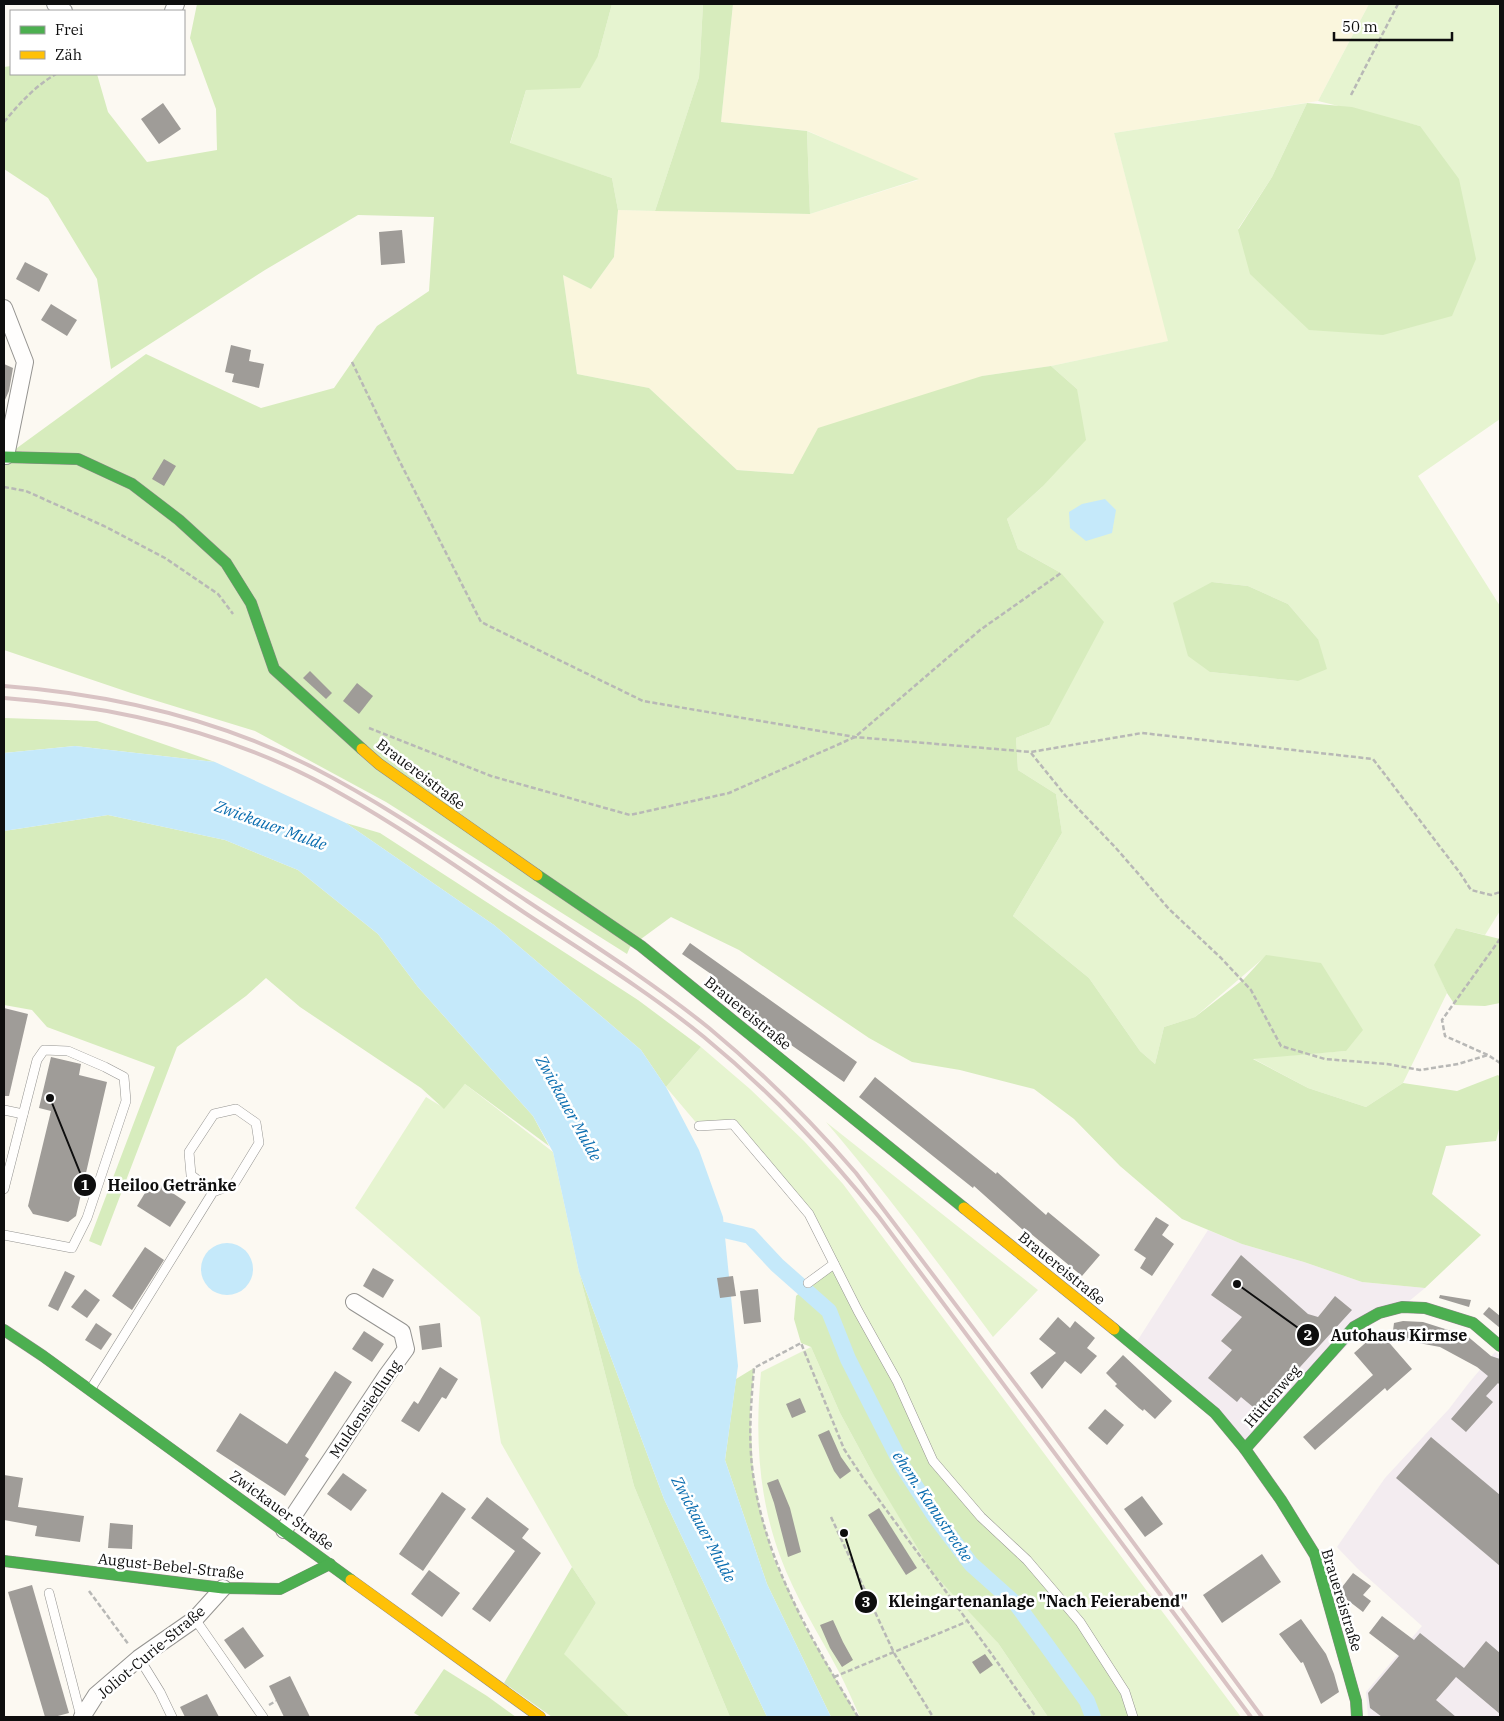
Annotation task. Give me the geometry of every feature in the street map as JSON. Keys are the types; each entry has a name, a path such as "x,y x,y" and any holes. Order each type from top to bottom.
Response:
{"street":[{"path":"5,314 24,362 5,456"},
{"name":"Brauereistraße","path":"5,456 78,459 132,484 179,520 226,564 250,603 274,669 379,764 641,946 1215,1413 1246,1449 1281,1500 1315,1555 1356,1701 1358,1717"},
{"name":"Muldensiedlung","path":"284,1530 406,1349 402,1332 354,1302"},
{"name":"Hüttenweg","path":"1246,1449 1354,1327 1379,1313 1402,1307 1425,1308 1473,1323 1500,1346"},
{"name":"Zwickauer Straße","path":"4,1330 284,1530 540,1717"},
{"name":"August-Bebel-Straße","path":"4,1561 223,1588 280,1589 330,1564"},
{"name":"Joliot-Curie-Straße","path":"82,1717 96,1695 139,1658 194,1618 223,1588"}],"lane":[{"path":"4,1188 37,1060 44,1050 68,1051 124,1077 126,1101 86,1218 72,1248 4,1235"},
{"path":"90,1390 214,1192 234,1184 259,1143 256,1123 236,1109 214,1114 189,1152 191,1176 214,1192"},
{"path":"4,1110 23,1114"},
{"path":"699,1126 733,1124 809,1214 896,1381 933,1461 981,1517 1027,1560 1080,1622 1125,1692 1133,1717"},
{"path":"808,1283 834,1264"},
{"name":"Joliot-Curie-Straße","path":"49,1593 82,1717"},
{"path":"194,1618 263,1717"},
{"path":"139,1658 160,1692 172,1717"}],"path":[{"path":"1351,95 1398,4"},
{"path":"4,122 15,108 42,82 54,75"},
{"path":"352,362 398,460 481,622 643,701 855,736 1031,752 1142,733 1373,759 1471,890 1491,895 1500,892"},
{"path":"4,487 26,491 104,526 165,558 218,594 235,617"},
{"path":"368,728 491,776 630,815 729,793 855,736 980,630 1061,573"},
{"path":"1031,752 1065,795 1116,847 1169,909 1221,958 1251,990 1281,1046 1325,1059 1387,1064 1420,1070 1458,1064 1488,1055"},
{"path":"1500,939 1442,1020 1445,1036 1488,1055 1500,1063"},
{"path":"858,1717 806,1628 774,1559 760,1511 753,1473 750,1411 754,1368 801,1343 844,1449 862,1478 988,1648 1036,1717"},
{"path":"832,1517 894,1653 933,1717"},
{"path":"80,1571 84,1584 139,1658"},
{"path":"834,1676 894,1653 967,1621"}],"shaded area":[{"path":"733,4 1369,4 1318,101 1114,133 1169,341 1051,366 982,376 793,474 737,470 649,388 577,374 563,275 591,289 614,257 618,210 810,214 918,180 808,131 721,122"},
{"path":"1208,1230 1242,1244 1304,1262 1362,1282 1425,1288 1402,1307 1379,1313 1245,1449 1134,1346"},
{"path":"1495,1352 1500,1355 1500,1717 1368,1717 1366,1692 1422,1626 1357,1568 1337,1547 1385,1478 1449,1409"}],"green space":[{"path":"197,4 612,4 598,56 580,88 526,90 510,143 612,178 618,210 614,257 591,289 563,275 577,374 649,388 737,470 793,474 818,428 982,376 1051,366 1077,389 1086,440 1042,487 1007,519 1018,549 1061,573 1104,622 1049,725 1016,738 1018,770 1056,794 1062,833 1013,916 1089,978 1140,1051 1155,1064 1164,1027 1195,1017 1244,979 1266,955 1321,963 1363,1030 1346,1051 1253,1059 1308,1088 1366,1107 1403,1083 1457,1091 1498,1075 1500,1077 1500,1125 1496,1141 1446,1146 1432,1194 1481,1235 1425,1288 1362,1282 1304,1262 1242,1244 1182,1219 1120,1166 1074,1119 1034,1089 960,1070 912,1062 869,1038 739,950 671,917 630,947 627,954 386,802 255,731 131,693 4,650 4,460 6,456 146,354 261,408 334,388 377,326 429,291 434,217 358,215 265,270 111,369 97,279 48,198 4,169 4,67 10,66 10,75 97,75 108,112 147,162 217,150 216,109 190,38"},
{"path":"612,4 703,4 699,77 655,211 618,210 612,178 510,144 526,90 598,56"},
{"path":"703,4 733,4 721,122 807,131 810,214 655,211 699,77"},
{"path":"1369,4 1500,4 1500,419 1418,476 1500,606 1500,911 1485,935 1456,928 1435,965 1447,993 1403,1083 1366,1107 1308,1088 1252,1058 1346,1051 1266,956 1195,1017 1164,1027 1155,1064 1140,1051 1089,978 1013,916 1062,833 1056,794 1018,770 1016,738 1049,725 1061,573 1018,549 1007,519 1042,487 1077,389 1051,366 1168,341 1114,133 1307,103 1272,177 1238,229 1420,126 1318,101","holes":["1212,582 1248,586 1288,604 1318,639 1298,681 1210,672"]},
{"path":"1307,103 1352,107 1420,126 1459,179 1476,259 1452,316 1383,335 1309,330 1250,274 1238,230 1272,177"},
{"path":"807,131 919,179 810,214"},
{"path":"1212,582 1248,586 1288,604 1318,639 1327,669 1298,681 1210,672 1188,656 1173,603"},
{"path":"4,718 97,721 215,762 75,746 4,753"},
{"path":"108,815 225,840 298,870 378,934 418,987 533,1116 549,1146 465,1084 444,1109 421,1088 300,1007 266,978 246,996 177,1047 101,1246 89,1241 155,1067 47,1027 32,1010 4,1005 4,831"},
{"path":"346,823 380,833 638,1000 701,1047 666,1087 641,1050 494,925"},
{"path":"1456,928 1500,939 1500,1003 1485,1006 1455,1005 1447,993 1434,965"},
{"path":"701,1047 750,1089 804,1141 843,1184 1241,1717 1133,1717 933,1461 809,1214 733,1124 699,1126 666,1087"},
{"path":"465,1084 553,1152 579,1272 634,1486 730,1717 630,1717 563,1654 596,1603 572,1567 501,1443 480,1317 355,1208 426,1097 444,1108"},
{"path":"826,1122 1038,1290 993,1337 891,1201"},
{"path":"834,1264 933,1461 1080,1622 1125,1692 1133,1717 1048,1717 998,1643 932,1572 872,1472 840,1413 811,1347 801,1343 794,1319 796,1296"},
{"path":"579,1272 664,1499 767,1717 730,1717 634,1486"},
{"path":"811,1347 840,1413 872,1472 998,1643 1048,1717 860,1717 842,1678 800,1601 786,1571 773,1533 763,1488 758,1419 761,1372"},
{"path":"754,1368 750,1411 753,1473 760,1511 774,1559 806,1628 858,1717 831,1717 767,1584 725,1460 736,1379"},
{"path":"572,1567 596,1603 564,1654 630,1717 552,1717 504,1683"},
{"path":"444,1669 516,1717 421,1717 414,1713"}],"water":[{"path":"1105,499 1116,510 1112,533 1086,541 1070,528 1069,512 1082,504"},
{"name":"Zwickauer Mulde","path":"75,746 215,762 346,823 494,925 641,1050 666,1087 699,1150 723,1217 738,1366 725,1460 767,1584 831,1717 767,1717 664,1499 579,1272 553,1152 533,1116 418,987 378,934 298,870 225,840 108,815 4,831 4,753"},
{"path":"222,1243 232,1243 242,1247 249,1254 253,1269 249,1284 242,1291 232,1295 222,1295 212,1291 205,1284 201,1274 201,1264 205,1254 212,1247"}],"building":[{"path":"163,103 181,129 159,144 141,119"},
{"path":"402,230 405,263 381,265 379,232"},
{"path":"25,262 48,274 39,292 16,279"},
{"path":"51,304 77,320 67,336 41,320"},
{"path":"231,345 251,350 249,361 264,364 259,388 232,382 234,374 225,372"},
{"path":"4,364 13,368 9,391 4,402"},
{"path":"164,459 176,466 164,486 152,479"},
{"path":"310,671 332,693 326,699 303,678"},
{"path":"357,683 373,696 359,714 343,701"},
{"path":"690,943 857,1062 844,1082 784,1040 785,1038 706,981 711,974 682,954"},
{"path":"4,1008 28,1014 9,1096 4,1096"},
{"path":"51,1057 81,1064 79,1075 107,1082 76,1216 68,1222 33,1214 28,1206 51,1111 39,1108"},
{"path":"875,1077 996,1174 997,1172 1046,1215 1048,1212 1100,1255 1082,1276 1024,1228 1023,1230 974,1186 973,1188 859,1097"},
{"path":"153,1180 186,1202 170,1227 137,1206"},
{"path":"1156,1217 1169,1225 1162,1235 1174,1244 1152,1276 1140,1268 1146,1258 1134,1250"},
{"path":"145,1247 164,1260 132,1310 112,1296"},
{"path":"1241,1255 1308,1314 1318,1317 1335,1296 1352,1310 1259,1412 1241,1397 1237,1402 1208,1378 1232,1350 1221,1341 1242,1317 1211,1295"},
{"path":"373,1268 394,1280 383,1298 363,1286"},
{"path":"65,1271 75,1276 58,1311 48,1306"},
{"path":"733,1276 736,1296 720,1298 717,1278"},
{"path":"85,1289 100,1300 87,1318 71,1307"},
{"path":"758,1289 761,1322 744,1324 740,1291"},
{"path":"1440,1295 1471,1300 1469,1307 1439,1298"},
{"path":"1489,1307 1500,1316 1500,1328 1483,1314"},
{"path":"1058,1317 1070,1328 1075,1321 1095,1338 1087,1348 1097,1356 1081,1374 1065,1361 1042,1389 1030,1373 1056,1353 1039,1339"},
{"path":"1403,1321 1423,1322 1464,1335 1464,1337 1466,1335 1491,1356 1500,1359 1500,1385 1498,1383 1486,1396 1493,1402 1466,1432 1451,1419 1488,1376 1477,1367 1440,1347 1392,1338 1394,1323"},
{"path":"96,1323 112,1334 101,1350 85,1340"},
{"path":"440,1323 442,1347 422,1350 419,1326"},
{"path":"364,1331 384,1344 372,1362 352,1349"},
{"path":"1379,1331 1412,1369 1387,1391 1385,1388 1315,1450 1303,1437 1373,1375 1354,1353"},
{"path":"1123,1355 1172,1401 1155,1419 1144,1409 1143,1411 1139,1408 1115,1386 1117,1384 1106,1373"},
{"path":"440,1367 458,1379 446,1399 442,1397 419,1432 401,1421 414,1401 418,1404"},
{"path":"335,1371 352,1382 305,1456 309,1459 285,1496 216,1451 240,1413 287,1444"},
{"path":"800,1398 806,1412 792,1418 786,1404"},
{"path":"1105,1409 1124,1425 1107,1445 1088,1428"},
{"path":"829,1430 841,1457 851,1471 840,1479 834,1471 818,1435"},
{"path":"1431,1437 1500,1495 1500,1566 1396,1478"},
{"path":"343,1473 367,1490 351,1511 327,1494"},
{"path":"4,1475 23,1478 18,1507 84,1516 80,1542 35,1536 37,1526 4,1520"},
{"path":"778,1479 790,1508 801,1552 788,1557 767,1483"},
{"path":"442,1492 466,1509 423,1571 399,1554"},
{"path":"1142,1496 1163,1524 1145,1537 1124,1509"},
{"path":"487,1497 529,1529 522,1538 541,1553 490,1622 472,1609 515,1551 471,1518"},
{"path":"879,1508 917,1568 906,1575 868,1515"},
{"path":"110,1523 133,1525 132,1549 108,1548"},
{"path":"1262,1554 1281,1582 1222,1623 1203,1595"},
{"path":"429,1570 460,1593 442,1617 411,1594"},
{"path":"1353,1573 1371,1586 1363,1595 1371,1601 1363,1612 1341,1595 1339,1591"},
{"path":"32,1585 69,1713 54,1717 45,1717 8,1592"},
{"path":"1382,1616 1414,1640 1420,1633 1464,1668 1486,1641 1500,1653 1500,1714 1456,1677 1436,1700 1456,1717 1382,1717 1370,1708 1368,1693 1399,1656 1369,1633"},
{"path":"1301,1619 1326,1654 1339,1692 1321,1704 1303,1662 1301,1663 1279,1634"},
{"path":"833,1620 853,1660 842,1667 830,1648 820,1625"},
{"path":"243,1627 264,1656 245,1669 224,1640"},
{"path":"985,1654 993,1665 980,1674 972,1662"},
{"path":"290,1676 310,1717 284,1717 269,1686"},
{"path":"207,1694 219,1717 185,1717 180,1707"}],"waterway":[{"name":"ehem. Kanustrecke","path":"724,1230 750,1236 777,1265 829,1311 848,1359 903,1467 934,1515 971,1564 1017,1605 1087,1701 1093,1717"}],"railway":[{"path":"4,686 84,695 163,712 240,736 314,768 369,798 448,849 620,963 709,1028 786,1098 856,1173 1042,1419 1262,1717"},
{"path":"4,698 92,709 179,727 222,740 304,774 414,838 640,989 704,1037 775,1100 818,1145 879,1217 1251,1717"}],"traffic: fast":[{"path":"4,457 78,459 132,484 179,520 226,563 251,603 274,669 362,749"},
{"path":"537,875 641,946 964,1208"},
{"path":"1245,1449 1354,1327 1379,1313 1402,1307 1425,1308 1473,1323 1500,1346"},
{"path":"1114,1329 1215,1413 1245,1449 1281,1500 1315,1555 1356,1701 1357,1717"},
{"path":"4,1330 43,1356 351,1580"},
{"path":"4,1561 223,1588 280,1589 330,1564"}],"traffic: slow":[{"path":"362,749 379,764 537,875"},
{"path":"964,1208 1114,1329"},
{"path":"351,1580 540,1717"}],"place":[{"name":"Heiloo Getränke","path":"50,1098"},
{"name":"Autohaus Kirmse","path":"1237,1284"},
{"name":"Kleingartenanlage \"Nach Feierabend\"","path":"844,1533"}]}
